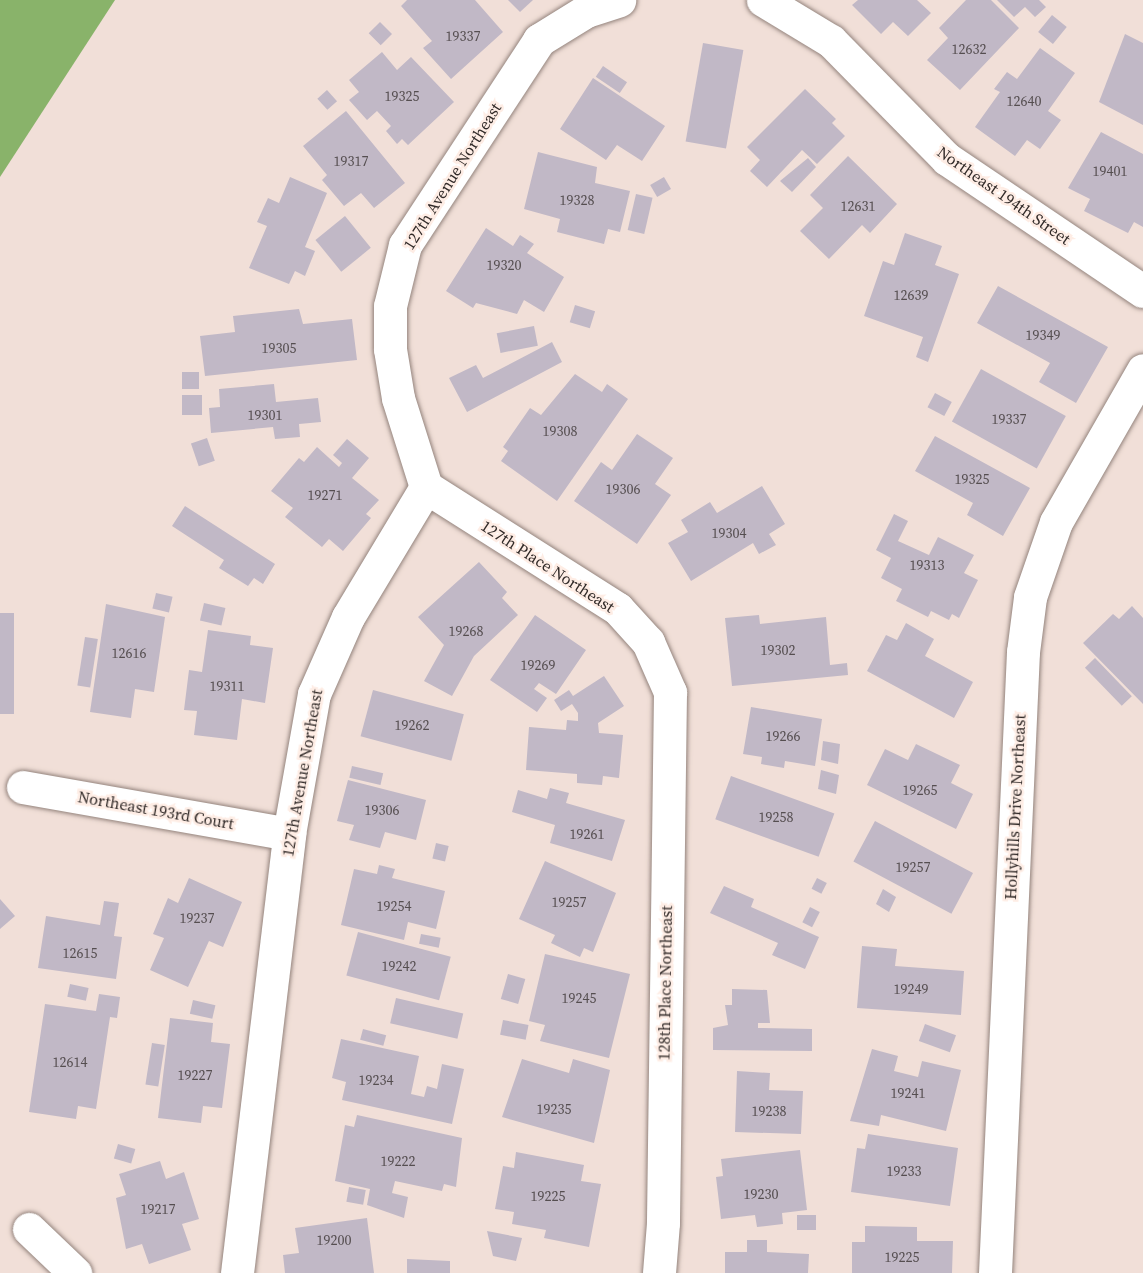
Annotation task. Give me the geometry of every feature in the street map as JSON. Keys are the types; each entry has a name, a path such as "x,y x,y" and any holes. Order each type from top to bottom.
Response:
{"street":[{"name":"127th Avenue Northeast","path":"237,1273 289,834 314,694 348,616 426,487 398,398 390,349 390,306 405,245 538,40 586,10 619,0"},
{"name":"Northeast 194th Street","path":"763,0 831,40 947,159 1143,291"},
{"name":"Hollyhills Drive Northeast","path":"995,1273 1023,652 1030,597 1056,522 1143,370"},
{"name":"127th Place Northeast","path":"426,487 618,609 648,642 670,692"},
{"name":"128th Place Northeast","path":"659,1273 670,692"},
{"name":"Northeast 193rd Court","path":"23,787 289,834"},
{"path":"28,1229 75,1273"}],"green space":[{"path":"0,0 115,0 0,177"}],"building":[{"path":"407,0 475,0 503,32 451,79 423,48 432,41 401,6"},
{"path":"508,0 533,0 520,12"},
{"path":"858,0 917,0 931,13 908,36 893,22 881,34 852,5"},
{"path":"966,0 991,0 1019,28 960,90 927,60 948,38 939,28"},
{"path":"997,0 1039,0 1046,7 1035,17 1025,7 1014,17"},
{"path":"1052,15 1067,27 1053,44 1038,32"},
{"path":"380,22 392,34 381,45 369,33"},
{"path":"1125,34 1143,43 1143,125 1099,102"},
{"path":"703,43 743,50 726,149 686,141"},
{"path":"1040,48 1075,73 1048,111 1061,120 1040,149 1027,140 1015,156 975,127 1000,92 994,89 1007,72 1017,79"},
{"path":"382,52 397,70 411,57 454,102 408,145 402,139 397,144 386,131 391,126 377,111 367,120 349,100 359,92 349,80"},
{"path":"603,66 627,82 620,93 596,77"},
{"path":"593,78 665,126 642,161 617,145 606,160 560,129"},
{"path":"805,89 836,119 832,123 845,136 817,164 802,150 767,187 750,171 760,160 747,147"},
{"path":"327,90 337,101 327,110 317,99"},
{"path":"346,111 405,183 374,208 361,193 344,206 322,180 327,175 303,146"},
{"path":"1101,132 1143,154 1143,227 1134,222 1128,233 1084,211 1090,199 1068,188"},
{"path":"538,152 597,167 595,183 630,191 620,232 608,229 604,244 557,232 560,219 524,209"},
{"path":"848,156 897,204 870,233 862,225 829,259 800,231 823,208 810,195"},
{"path":"808,158 816,167 792,192 780,181"},
{"path":"290,177 327,193 305,247 315,251 305,276 295,271 289,284 249,268 267,226 257,222 268,198 279,203"},
{"path":"664,177 671,189 657,197 650,185"},
{"path":"636,194 653,198 644,234 628,230"},
{"path":"345,216 371,248 341,272 315,240"},
{"path":"486,228 513,246 520,235 534,244 527,253 564,277 544,312 524,300 517,314 476,303 473,308 446,291"},
{"path":"905,233 942,246 935,265 959,274 928,362 916,357 923,337 864,316 883,261 894,265"},
{"path":"998,286 1108,347 1076,403 1039,382 1050,363 977,323"},
{"path":"575,305 595,311 590,328 570,322"},
{"path":"299,309 303,324 352,319 357,360 205,376 200,336 235,332 233,316"},
{"path":"534,326 538,346 501,353 497,333"},
{"path":"552,342 562,362 467,412 449,378 476,365 483,378"},
{"path":"981,369 1066,416 1037,469 952,421"},
{"path":"182,372 199,372 199,389 182,389"},
{"path":"575,374 602,392 607,384 628,399 557,501 501,461 508,451 503,447 530,408 541,415"},
{"path":"274,384 276,402 318,398 321,422 299,424 300,437 275,439 273,427 211,433 209,408 220,407 219,389"},
{"path":"935,393 952,402 944,416 927,407"},
{"path":"182,395 202,395 202,415 182,415"},
{"path":"637,434 673,458 655,484 671,495 637,544 574,501 601,462 612,470"},
{"path":"935,436 1030,488 1003,536 967,515 973,503 915,471"},
{"path":"207,438 215,461 199,466 191,444"},
{"path":"347,439 369,458 352,478 379,500 366,514 371,518 343,551 329,539 322,547 285,517 293,508 271,491 299,458 304,462 317,447 339,467 342,463 333,455"},
{"path":"762,486 785,524 769,534 776,545 759,554 753,543 691,581 668,543 688,532 681,520 710,502 717,513"},
{"path":"185,506 275,564 263,584 254,578 248,586 219,568 224,560 172,526"},
{"path":"894,514 908,521 898,541 929,555 938,537 974,555 964,573 978,580 959,618 952,614 949,620 931,611 928,617 896,601 902,589 881,578 891,558 876,550"},
{"path":"479,562 507,592 502,598 518,615 474,656 452,696 424,681 444,645 418,617"},
{"path":"156,593 173,597 169,612 152,609"},
{"path":"204,603 225,608 221,625 200,621"},
{"path":"106,604 165,617 154,692 135,689 131,718 90,712"},
{"path":"1132,606 1143,618 1143,704 1083,643 1113,614 1119,619"},
{"path":"0,613 14,613 14,714 0,714"},
{"path":"535,615 586,650 556,694 539,683 534,689 547,698 537,712 490,680"},
{"path":"759,615 760,624 826,617 830,665 847,663 848,675 732,686 725,618"},
{"path":"906,623 934,639 925,656 973,682 954,718 867,671 886,635 897,640"},
{"path":"208,630 251,636 250,645 273,648 265,703 242,699 237,740 194,735 197,711 184,710 189,670 202,672"},
{"path":"85,637 98,639 90,687 77,685"},
{"path":"1095,658 1132,696 1122,706 1085,668"},
{"path":"604,676 624,706 598,723 599,733 623,735 619,778 603,776 602,785 577,783 577,774 526,770 529,727 566,730 567,720 578,721 578,713 572,704 561,711 554,700 569,690 573,696"},
{"path":"373,690 464,714 451,761 361,736"},
{"path":"751,707 822,719 815,766 785,761 784,768 761,764 762,757 743,754"},
{"path":"823,741 840,744 838,764 821,760"},
{"path":"916,744 960,765 951,783 973,794 956,829 867,785 885,749 908,760"},
{"path":"352,766 383,773 380,785 349,778"},
{"path":"821,770 839,775 836,794 818,789"},
{"path":"731,776 834,814 819,857 715,819"},
{"path":"348,780 426,800 416,840 385,832 380,848 349,840 354,825 337,821"},
{"path":"550,788 569,793 566,803 625,820 612,861 550,843 555,825 512,812 518,790 547,799"},
{"path":"875,821 973,873 951,914 853,862"},
{"path":"436,843 449,846 445,862 432,859"},
{"path":"545,861 616,893 593,952 584,948 580,957 551,943 555,935 519,919"},
{"path":"379,865 395,869 392,878 445,891 436,929 408,922 404,940 341,925 354,869 377,874"},
{"path":"189,878 242,902 223,947 209,941 188,987 150,970 164,938 153,934 168,898 178,903"},
{"path":"817,878 827,883 821,894 812,889"},
{"path":"724,886 754,899 751,907 819,937 805,969 772,955 778,943 710,913"},
{"path":"883,889 896,897 889,912 876,904"},
{"path":"0,899 15,916 0,929"},
{"path":"104,901 119,903 114,936 122,937 116,979 38,968 46,916 100,925"},
{"path":"810,907 820,912 812,927 802,922"},
{"path":"358,932 451,957 439,1000 346,975"},
{"path":"421,934 441,938 439,948 419,944"},
{"path":"862,946 897,949 895,966 964,971 961,1015 857,1008"},
{"path":"545,954 630,974 609,1058 540,1041 545,1025 529,1021"},
{"path":"508,974 525,979 518,1004 501,999"},
{"path":"70,984 89,988 86,1001 67,997"},
{"path":"732,989 767,990 770,1023 758,1023 758,1028 812,1029 812,1051 713,1050 713,1028 728,1025 725,1005 732,1005"},
{"path":"99,994 120,997 117,1018 110,1017 96,1109 78,1106 76,1119 29,1112 45,1004 96,1011"},
{"path":"396,998 463,1014 457,1039 390,1023"},
{"path":"193,1000 215,1005 212,1019 190,1014"},
{"path":"170,1018 213,1023 211,1042 230,1044 222,1108 203,1106 201,1123 158,1118"},
{"path":"503,1020 529,1025 526,1040 500,1035"},
{"path":"925,1024 956,1035 950,1052 919,1041"},
{"path":"363,1029 386,1035 383,1046 360,1040"},
{"path":"341,1039 419,1056 411,1094 424,1097 427,1086 437,1089 442,1064 464,1069 452,1124 342,1100 346,1082 332,1078"},
{"path":"152,1043 165,1045 158,1087 145,1084"},
{"path":"872,1049 898,1056 894,1071 918,1077 922,1061 961,1070 946,1131 881,1115 879,1126 850,1121"},
{"path":"522,1059 569,1073 573,1059 610,1070 594,1143 502,1117"},
{"path":"737,1071 770,1073 769,1090 803,1091 801,1134 735,1132"},
{"path":"357,1115 462,1138 456,1187 444,1184 442,1191 395,1181 392,1193 408,1197 404,1218 367,1205 370,1189 335,1181 345,1125 354,1127"},
{"path":"868,1134 958,1148 950,1206 851,1192 857,1148 865,1149"},
{"path":"118,1144 135,1149 131,1163 114,1158"},
{"path":"800,1150 807,1210 782,1213 783,1224 757,1227 755,1215 721,1219 716,1177 723,1176 721,1159"},
{"path":"516,1152 584,1165 581,1181 601,1184 589,1247 544,1238 546,1230 512,1224 514,1212 495,1209 503,1166 514,1168"},
{"path":"160,1161 166,1179 184,1172 199,1219 182,1224 191,1250 149,1264 142,1244 126,1249 116,1198 126,1195 119,1174"},
{"path":"349,1187 366,1190 363,1205 346,1202"},
{"path":"797,1215 816,1215 816,1230 797,1230"},
{"path":"367,1218 374,1273 285,1273 283,1255 299,1253 295,1228"},
{"path":"865,1226 917,1227 917,1241 953,1241 952,1273 852,1273 852,1242 865,1242"},
{"path":"487,1231 522,1238 516,1261 493,1256"},
{"path":"747,1240 767,1240 767,1252 809,1254 808,1273 725,1273 725,1252 747,1252"},
{"path":"407,1259 450,1261 450,1273 407,1273"}]}
